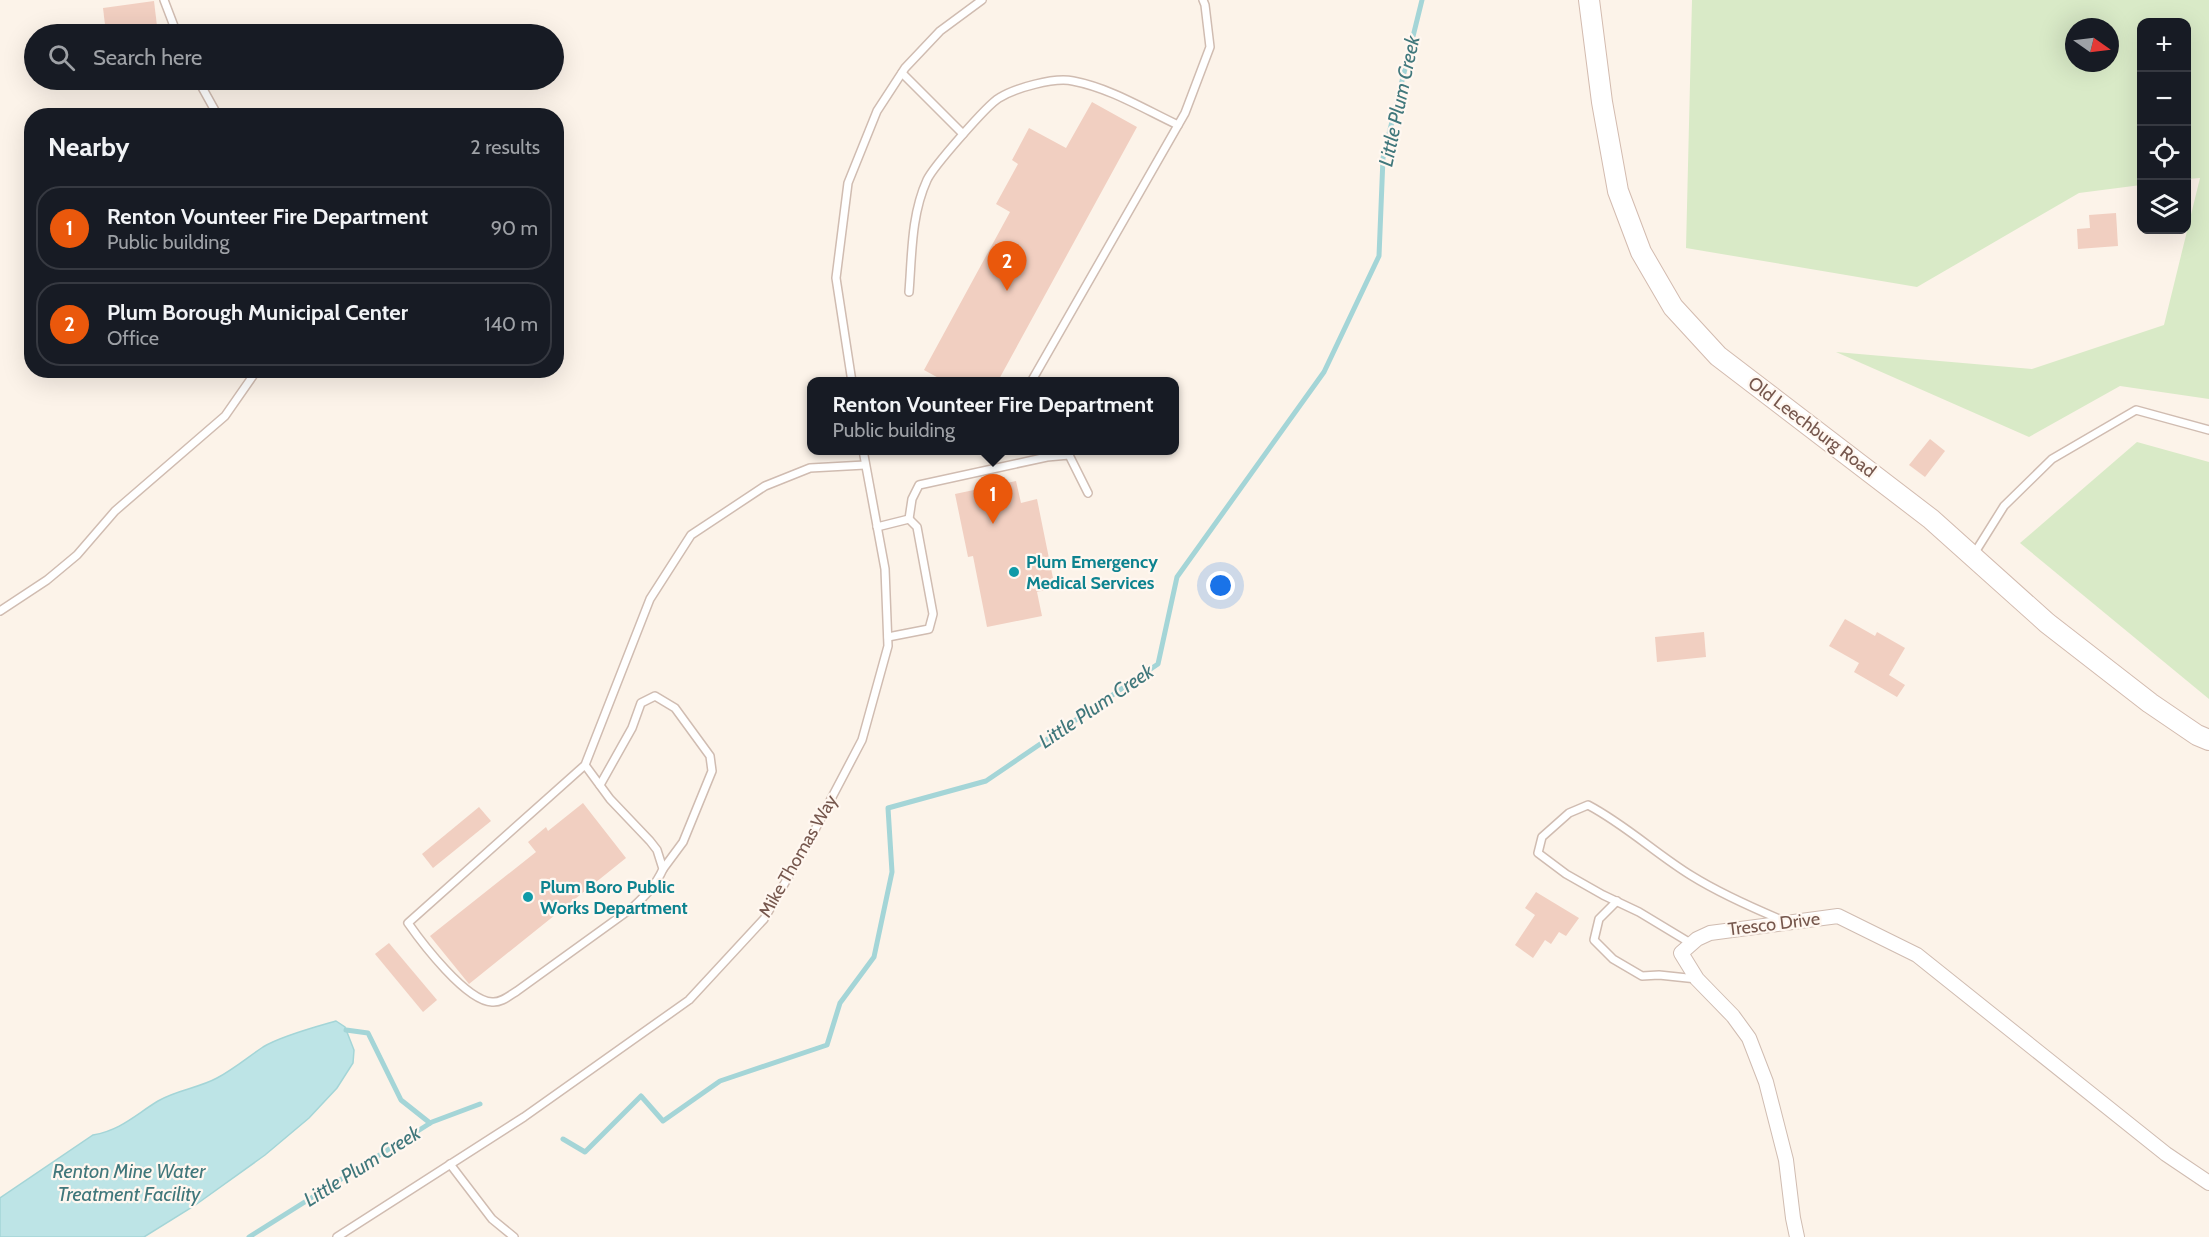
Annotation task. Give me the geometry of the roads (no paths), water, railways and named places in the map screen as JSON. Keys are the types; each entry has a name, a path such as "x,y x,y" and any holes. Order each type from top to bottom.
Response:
{"street":[{"name":"Old Leechburg Road","path":"1589,0 1602,102 1618,191 1641,252 1673,307 1718,356 1931,519 2047,623 2150,704 2209,740"},
{"name":"Tresco Drive","path":"1692,944 1710,933 1838,916 1917,955 2166,1154 2209,1183"},
{"path":"1692,944 1681,953 1697,979 1733,1016 1749,1038 1766,1082 1786,1161 1797,1237"}],"lane":[{"path":"164,0 173,24"},
{"path":"851,377 836,278 848,183 877,111 902,73 940,31 981,0"},
{"path":"1033,377 1185,113 1210,47 1206,5 1203,0"},
{"path":"902,73 963,134"},
{"path":"909,292 914,226 927,179 963,134 998,98 1046,81 1072,80 1115,94 1178,125"},
{"path":"204,90 214,108"},
{"path":"0,611 47,580 77,555 115,511 225,416 251,378"},
{"path":"1973,556 2004,506 2052,459 2136,410 2209,430"},
{"name":"Mike Thomas Way","path":"337,1237 524,1117 689,1000 764,919 809,841 862,740 888,646 885,569 864,455"},
{"path":"909,519 912,499 919,485 1047,457 1069,455 1088,493"},
{"path":"600,785 632,728 641,703 655,696 675,708 710,756 712,771 683,842 648,893 632,908 502,1001 492,1002 480,999 465,989 425,947 408,923 585,765 650,599 691,535 765,486 810,468 865,465"},
{"path":"877,527 909,519"},
{"path":"888,637 929,629 933,614 917,527 909,519"},
{"path":"585,765 610,800 657,850 663,869"},
{"path":"1692,944 1639,912 1566,874 1538,853 1542,837 1569,813 1588,805 1612,818 1691,876 1785,922"},
{"path":"1617,901 1599,919 1594,940 1613,959 1642,976 1659,975 1697,979"},
{"path":"450,1164 492,1219 514,1237"}],"water":[{"name":"Renton Mine Water Treatment Facility","path":"336,1021 345,1027 354,1050 353,1063 337,1088 309,1118 265,1155 194,1206 144,1237 0,1237 0,1198 93,1135 120,1126 165,1097 217,1078 270,1043"}],"waterway":[{"name":"Little Plum Creek","path":"563,1139 585,1152 641,1096 663,1121 720,1081 827,1045 840,1003 874,957 892,872 888,808 986,781 1158,664 1177,577 1324,372 1379,256 1383,158 1422,0"},
{"path":"346,1030 368,1033 401,1100 430,1123"},
{"name":"Little Plum Creek","path":"249,1237 432,1122 480,1104"}],"place":[{"name":"Plum Borough Municipal Center","path":"1007,291"},
{"name":"Renton Vounteer Fire Department","path":"993,524"},
{"name":"Plum Emergency Medical Services","path":"1014,572"},
{"name":"Plum Boro Public Works Department","path":"528,897"}]}
